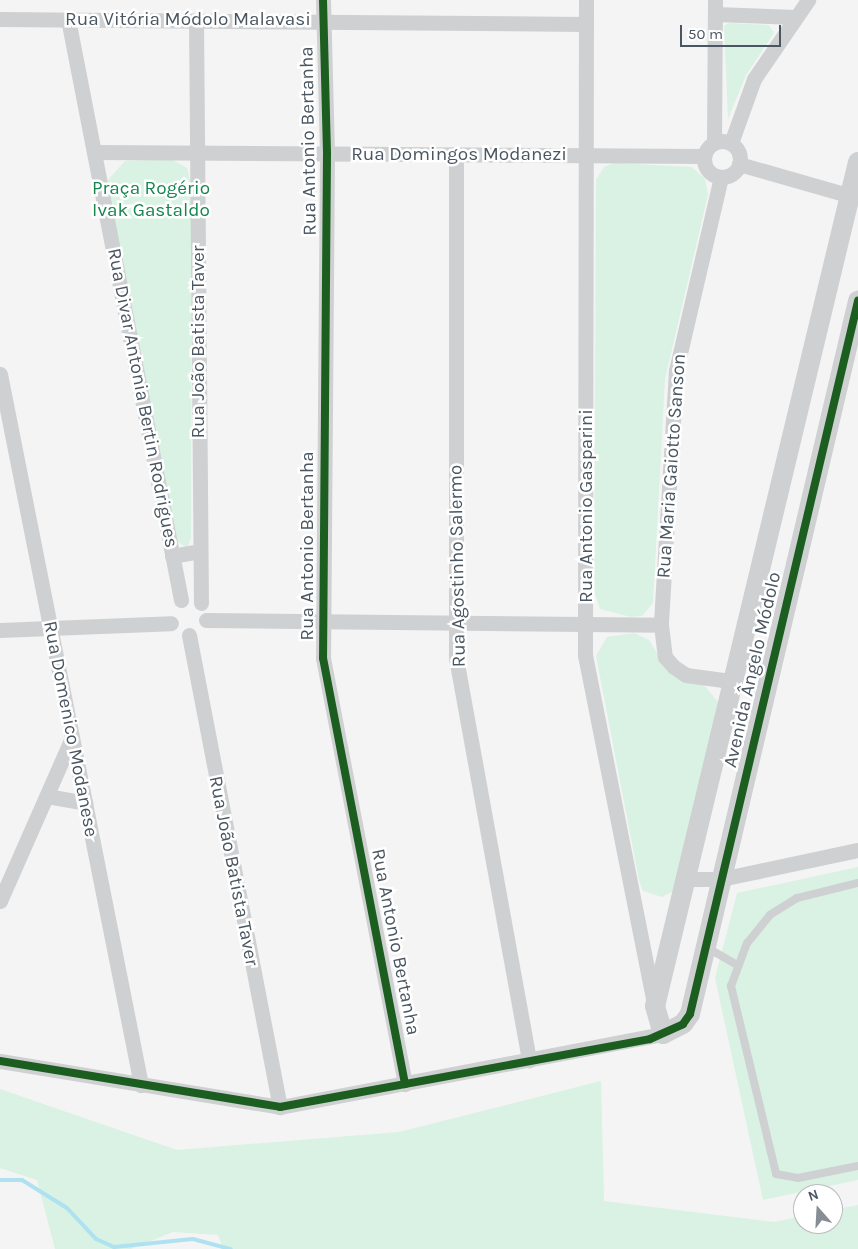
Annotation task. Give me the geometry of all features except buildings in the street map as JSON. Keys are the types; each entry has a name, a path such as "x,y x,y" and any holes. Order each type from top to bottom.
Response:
{"street":[{"name":"Rua Antonio Bertanha","path":"323,0 327,154 323,658 405,1084"},
{"name":"Rua Antonio Gasparini","path":"586,0 585,655 655,1006"},
{"path":"731,144 754,79 808,0"},
{"path":"714,142 731,144 738,152 739,164 732,173 721,177 710,172 704,156 714,142 715,7 796,17"},
{"name":"Rua Divar Antonia Bertin Rodrigues","path":"68,19 181,600"},
{"name":"Rua Vitória Módolo Malavasi","path":"0,20 586,24"},
{"name":"Rua João Batista Taver","path":"196,20 201,603"},
{"name":"Rua Domingos Modanezi","path":"94,152 704,156"},
{"name":"Rua Agostinho Salermo","path":"456,154 456,658 529,1060"},
{"name":"Avenida Ângelo Módolo","path":"655,1006 688,879 731,681 853,197 858,162"},
{"path":"739,164 853,197"},
{"name":"Rua Maria Gaiotto Sanson","path":"721,177 676,370 661,625 665,657 674,668 686,675 731,681"},
{"name":"Avenida Ângelo Módolo","path":"663,1034 683,1024 690,1014 704,946 858,301"},
{"name":"Rua Domenico Modanese","path":"0,374 3,408 50,626 141,1085"},
{"path":"172,556 200,551"},
{"path":"181,600 201,603 206,620 200,630 189,635 178,632 171,623 170,612 181,600"},
{"path":"206,620 661,625"},
{"path":"0,630 50,626 171,623"},
{"name":"Rua João Batista Taver","path":"189,635 280,1107"},
{"path":"0,901 72,738"},
{"path":"47,796 85,803"},
{"path":"688,879 721,879 858,850"},
{"path":"0,1061 280,1107 663,1034 655,1006"}],"lane":[{"path":"858,883 784,905 759,926 736,965 732,992 771,1166 776,1174 798,1178 858,1166"},
{"path":"704,946 736,965"}],"green space":[{"path":"729,23 769,25 774,33 746,75 728,119 724,26"},
{"name":"Praça Rogério Ivak Gastaldo","path":"171,159 187,168 192,187 191,538 187,548 178,542 172,515 107,181 125,161"},
{"path":"614,163 692,167 705,179 708,195 665,379 653,603 642,616 631,617 600,609 594,591 596,180 604,167"},
{"path":"634,633 649,640 670,674 705,686 718,702 679,879 672,892 662,897 643,891 639,880 596,656 607,637"},
{"path":"858,867 858,1180 839,1184 793,1184 793,1194 763,1200 715,978 737,893"},
{"path":"601,1081 604,1201 774,1222 793,1218 793,1234 843,1234 843,1208 858,1205 858,1249 223,1249 218,1235 173,1232 131,1249 55,1249 37,1180 0,1168 0,1089 177,1150 399,1132"}],"waterway":[{"path":"0,1180 22,1180 67,1208 96,1239 114,1247 193,1239 231,1249"}],"cycle path":[{"path":"323,0 327,154 323,658 405,1084"},
{"path":"0,1061 280,1107 650,1039 683,1024 690,1014 858,301"}]}
